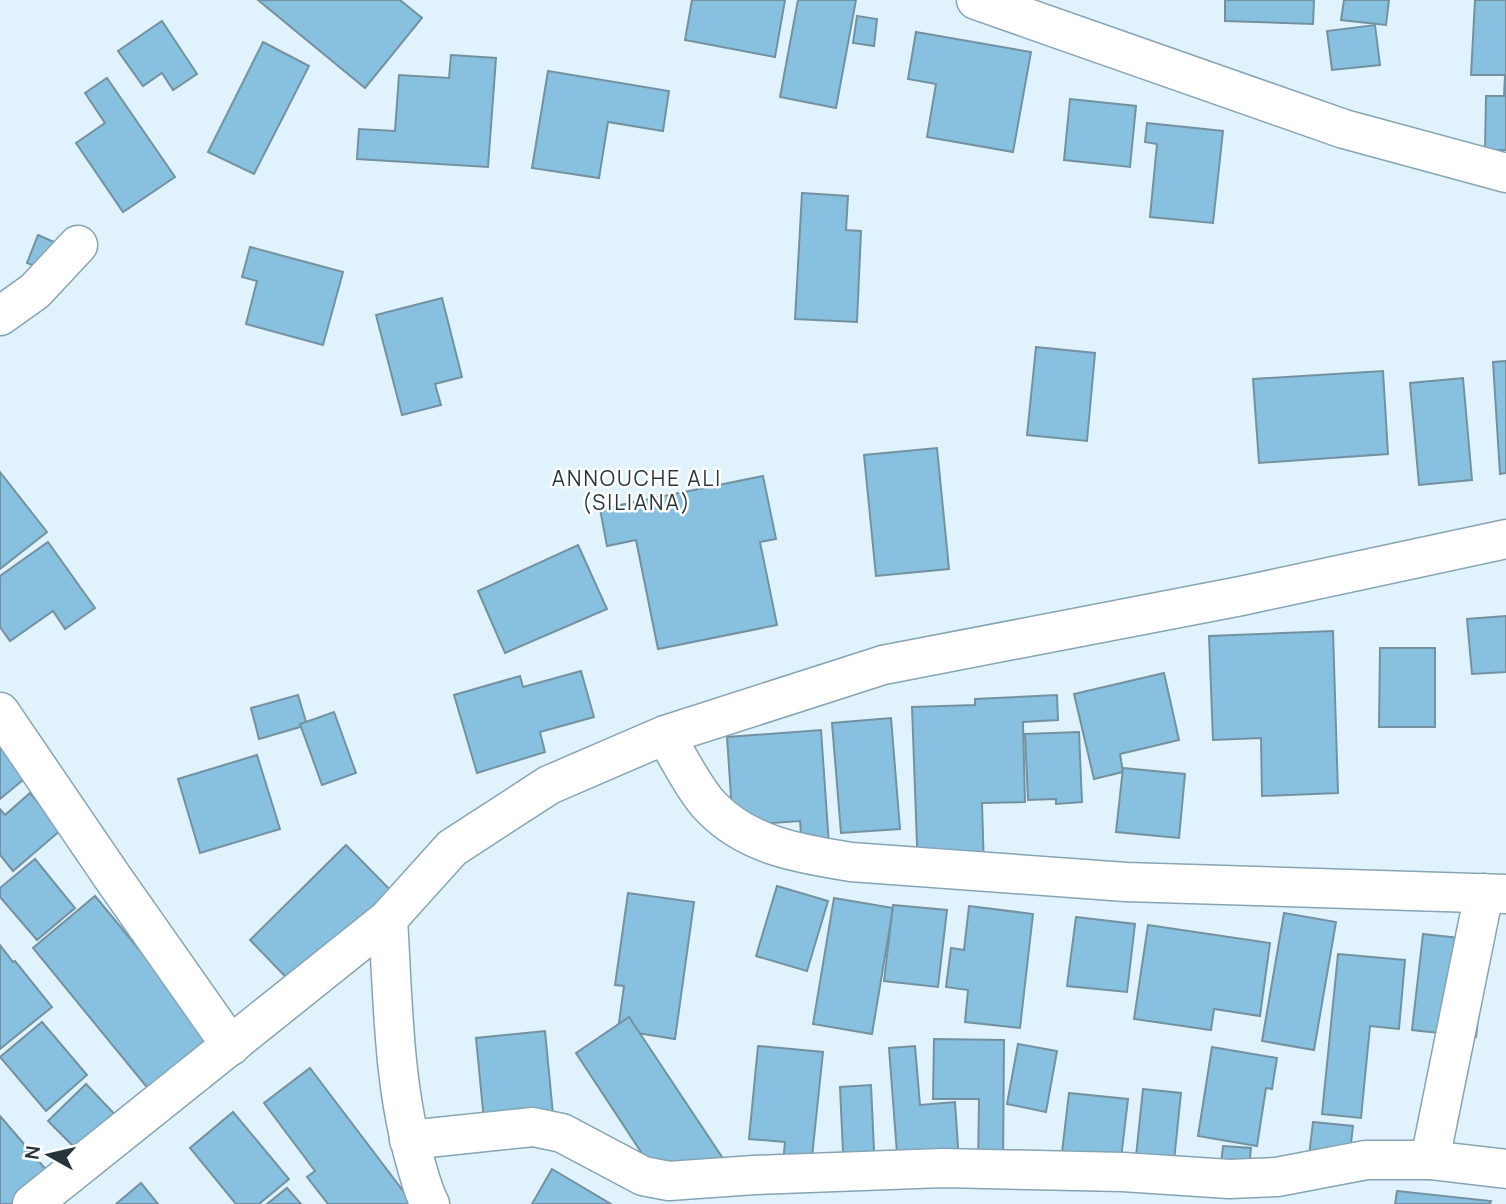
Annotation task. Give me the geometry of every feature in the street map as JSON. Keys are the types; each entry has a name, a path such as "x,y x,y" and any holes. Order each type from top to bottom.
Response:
{"street":[{"path":"976,0 1344,129 1506,173"},
{"path":"0,316 35,291 78,245"},
{"path":"32,1204 388,919 452,848 549,785 665,735 883,664 1241,596 1506,539"},
{"path":"0,712 231,1046"},
{"path":"665,735 710,807 718,814 754,839 806,855 851,862 1126,883 1495,894 1430,1160"},
{"path":"388,919 397,1060 409,1140 430,1204"},
{"path":"409,1140 533,1126 548,1128 643,1177 668,1181 766,1174 943,1168 1123,1172 1229,1179 1277,1177 1366,1160 1430,1160 1506,1169"}],"building":[{"path":"258,0 400,0 422,18 365,88"},
{"path":"692,0 785,0 775,57 685,40"},
{"path":"798,0 856,0 836,108 780,97"},
{"path":"1225,0 1314,0 1313,24 1225,21"},
{"path":"1344,0 1389,0 1386,25 1341,20"},
{"path":"1475,0 1506,0 1506,150 1485,150 1486,96 1504,96 1505,75 1471,75"},
{"path":"857,16 877,19 874,46 853,43"},
{"path":"162,21 197,74 173,90 162,73 143,86 118,51"},
{"path":"1375,25 1380,65 1332,70 1327,31"},
{"path":"916,32 1031,52 1013,152 927,137 936,84 908,79"},
{"path":"263,42 309,66 254,174 208,152"},
{"path":"451,55 496,58 488,167 357,159 359,129 395,131 399,75 449,78"},
{"path":"548,71 669,91 663,131 608,122 599,178 532,168"},
{"path":"107,78 175,177 123,212 76,143 105,123 85,93"},
{"path":"1070,99 1136,106 1130,167 1064,160"},
{"path":"1147,123 1223,131 1213,223 1150,217 1157,144 1145,142"},
{"path":"802,193 848,196 846,230 861,231 857,322 795,319"},
{"path":"38,235 63,246 52,273 27,263"},
{"path":"250,247 343,272 323,345 246,324 257,281 242,277"},
{"path":"442,298 462,377 435,384 441,405 402,415 376,315"},
{"path":"1036,347 1095,353 1087,441 1027,435"},
{"path":"1506,361 1506,473 1500,474 1493,362"},
{"path":"1383,371 1388,454 1259,463 1253,379"},
{"path":"1463,378 1472,480 1419,485 1410,383"},
{"path":"937,448 949,569 876,576 864,455"},
{"path":"0,472 47,532 0,569"},
{"path":"763,476 776,539 760,542 777,625 658,649 636,540 607,546 600,509"},
{"path":"48,542 95,608 65,629 53,611 10,641 0,627 0,576"},
{"path":"578,545 607,609 505,653 478,591"},
{"path":"1506,616 1506,672 1472,674 1467,619"},
{"path":"1333,631 1338,793 1262,796 1261,738 1213,740 1209,636"},
{"path":"1380,648 1435,648 1435,727 1379,727"},
{"path":"581,671 594,717 540,732 545,752 477,773 454,695 520,676 523,687"},
{"path":"1164,673 1179,740 1120,754 1123,772 1094,779 1074,694"},
{"path":"298,695 307,725 259,739 251,708"},
{"path":"1057,695 1058,720 1023,722 1025,802 982,803 984,870 918,872 912,707 975,705 975,699"},
{"path":"334,712 356,773 322,785 300,724"},
{"path":"891,718 900,829 841,833 832,723"},
{"path":"0,727 35,770 0,799"},
{"path":"821,730 829,845 802,848 800,821 733,826 727,737"},
{"path":"1079,732 1082,802 1056,804 1056,799 1028,800 1025,734"},
{"path":"257,755 280,829 200,853 178,779"},
{"path":"1123,768 1185,774 1179,838 1116,832"},
{"path":"30,793 61,830 13,871 0,855 0,809 5,815"},
{"path":"346,845 406,906 309,1001 250,940"},
{"path":"35,859 75,908 37,940 0,897 0,888"},
{"path":"777,886 828,901 807,971 756,956"},
{"path":"628,893 694,902 675,1039 618,1030 624,986 615,985"},
{"path":"95,896 227,1056 164,1108 33,948"},
{"path":"834,898 893,908 872,1034 813,1024"},
{"path":"893,905 947,910 938,987 884,981"},
{"path":"969,906 1033,914 1020,1028 965,1022 968,990 946,987 951,948 964,950"},
{"path":"1284,913 1336,922 1314,1050 1262,1041"},
{"path":"1076,917 1135,924 1127,992 1067,986"},
{"path":"1148,925 1270,943 1260,1016 1214,1009 1211,1030 1134,1019"},
{"path":"1423,934 1487,941 1476,1037 1412,1030"},
{"path":"0,945 52,1007 0,1049"},
{"path":"1338,954 1405,960 1399,1029 1370,1026 1361,1118 1322,1114"},
{"path":"629,1017 724,1160 670,1196 576,1053"},
{"path":"42,1022 87,1075 46,1111 0,1057"},
{"path":"545,1031 555,1135 486,1142 476,1038"},
{"path":"934,1039 1004,1040 1003,1169 978,1169 979,1099 933,1099"},
{"path":"1018,1044 1057,1051 1046,1112 1007,1104"},
{"path":"758,1046 823,1052 810,1176 782,1173 785,1142 749,1139"},
{"path":"915,1046 920,1105 955,1102 959,1162 898,1167 889,1048"},
{"path":"1212,1047 1277,1058 1272,1089 1266,1088 1257,1146 1198,1136"},
{"path":"310,1068 413,1204 328,1204 307,1177 315,1171 264,1103"},
{"path":"86,1084 122,1122 86,1159 48,1121"},
{"path":"871,1085 875,1172 844,1174 840,1087"},
{"path":"1143,1089 1181,1093 1173,1171 1135,1166"},
{"path":"1069,1093 1128,1099 1120,1167 1061,1161"},
{"path":"233,1112 289,1179 259,1204 236,1204 190,1148"},
{"path":"0,1116 54,1179 24,1204 0,1204"},
{"path":"1313,1122 1353,1126 1347,1178 1307,1173"},
{"path":"1223,1146 1251,1148 1248,1177 1220,1174"},
{"path":"552,1169 611,1204 532,1204"},
{"path":"141,1183 158,1204 116,1204"},
{"path":"287,1188 301,1204 267,1204"},
{"path":"1397,1191 1491,1201 1490,1204 1395,1204"}],"district":[{"name":"ANNOUCHE ALI (SILIANA)","path":"637,490"}]}
